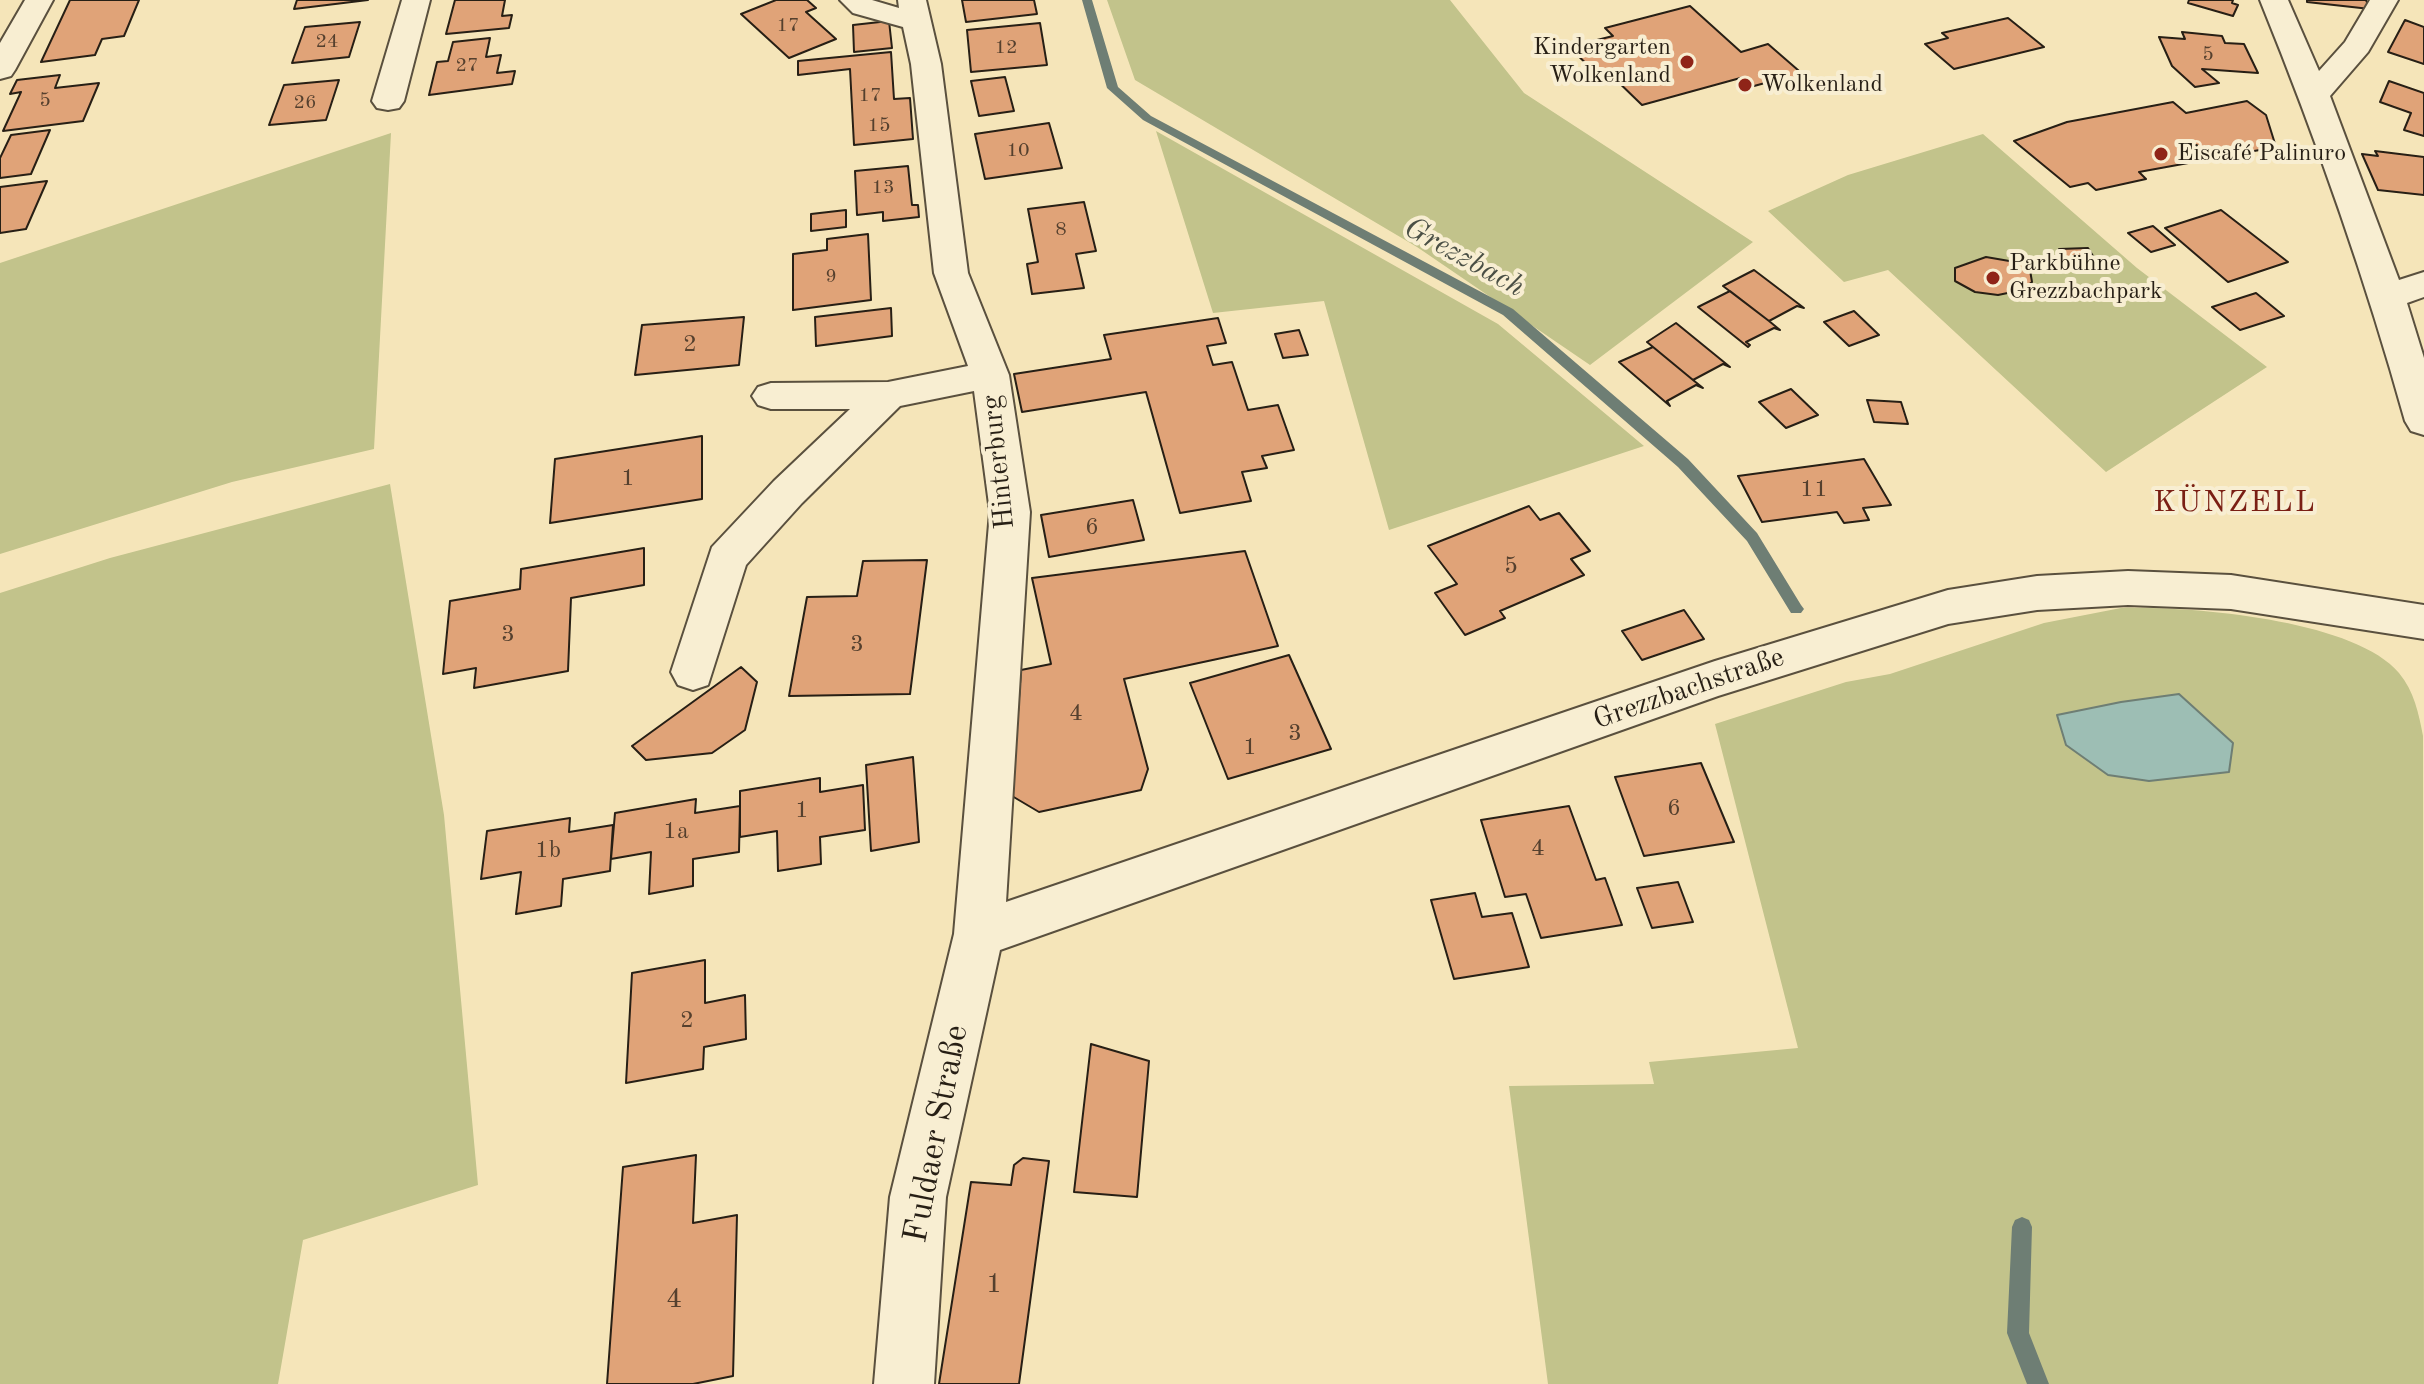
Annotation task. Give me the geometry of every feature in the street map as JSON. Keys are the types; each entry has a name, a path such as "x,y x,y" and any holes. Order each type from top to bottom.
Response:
{"street":[{"path":"0,70 39,0"},
{"path":"388,101 416,0"},
{"path":"854,0 863,7 914,11"},
{"path":"2274,0 2314,95 2388,297 2424,421"},
{"path":"2314,95 2357,46 2384,0"},
{"name":"Hinterburg","path":"914,11 926,64 951,273 990,375 1010,512 979,934"},
{"path":"2388,297 2424,284"},
{"path":"771,396 888,395 990,375"},
{"path":"693,672 727,558 788,492 888,395"},
{"name":"Grezzbachstraße","path":"979,934 1715,679 1948,607 2037,593 2128,588 2231,592 2424,622"},
{"name":"Fuldaer Straße","path":"904,1384 918,1197 979,934"}],"green space":[{"path":"1107,0 1450,0 1524,93 1753,242 1590,365 1417,247 1135,80"},
{"path":"1156,131 1498,324 1644,446 1389,530 1324,301 1213,313"},
{"path":"391,133 374,449 232,482 0,554 0,263"},
{"path":"1983,134 2137,268 2267,367 2106,472 1888,270 1844,282 1768,211 1848,175"},
{"path":"390,484 444,815 478,1185 303,1240 278,1384 0,1384 0,593 110,558"},
{"path":"2121,608 2227,613 2309,628 2346,640 2377,655 2399,673 2412,695 2423,736 2424,1384 1548,1384 1509,1086 1654,1084 1649,1062 1798,1048 1715,724 1846,682 1890,674 2044,623"}],"water":[{"path":"2179,694 2233,743 2229,772 2149,781 2108,775 2066,745 2057,715"}],"building":[{"path":"70,0 139,0 124,36 102,39 95,55 41,62"},
{"path":"297,0 368,0 294,9"},
{"path":"455,0 505,0 502,16 512,15 509,28 446,34"},
{"path":"776,0 807,0 816,8 806,12 836,39 789,58 741,14"},
{"path":"962,0 1034,0 1037,14 966,22"},
{"path":"2189,0 2233,0 2232,3 2238,5 2233,16 2188,3"},
{"path":"2366,0 2370,9 2307,2"},
{"name":"Kindergarten Wolkenland","path":"1690,6 1741,52 1768,44 1806,77 1792,81 1787,77 1754,86 1744,77 1642,105 1609,73 1598,75 1569,47 1613,36 1605,28"},
{"path":"2008,18 2044,47 1954,69 1925,44 1948,38 1942,33"},
{"path":"2405,20 2424,27 2424,64 2388,52"},
{"path":"889,21 892,48 854,52 853,25"},
{"path":"360,22 349,57 292,63 305,27"},
{"path":"1040,23 1047,65 971,72 967,30"},
{"path":"2182,32 2222,36 2225,43 2244,44 2258,73 2202,69 2219,83 2195,87 2172,66 2159,37 2185,39"},
{"path":"490,38 486,57 501,55 497,73 515,71 512,84 429,95 437,62 448,61 453,42"},
{"path":"891,52 894,99 910,98 913,139 854,145 850,69 798,75 798,61"},
{"path":"60,75 55,88 99,83 83,121 3,131 21,92 10,94 17,80"},
{"path":"1005,77 1014,111 979,116 971,81"},
{"path":"339,80 326,120 269,125 284,85"},
{"path":"2389,81 2424,93 2424,136 2404,130 2411,113 2380,102"},
{"path":"2247,101 2266,115 2276,147 2139,172 2146,179 2096,190 2088,183 2070,187 2014,141 2067,122 2173,102 2186,113"},
{"path":"1049,123 1062,168 985,179 975,134"},
{"path":"50,130 31,174 0,178 0,158 11,135"},
{"path":"2375,151 2424,157 2424,195 2378,190 2362,154 2378,156"},
{"path":"908,166 912,205 918,205 919,217 883,221 883,212 857,215 855,171"},
{"path":"47,181 26,229 0,233 0,187"},
{"path":"1084,202 1096,251 1076,254 1084,288 1032,294 1027,264 1038,262 1028,209"},
{"path":"846,210 846,227 811,231 811,214"},
{"path":"2221,210 2288,262 2228,282 2165,228"},
{"path":"2153,226 2175,245 2151,252 2128,233"},
{"path":"868,234 871,300 793,310 793,254 827,250 827,239"},
{"path":"2088,248 2103,272 2074,272 2059,249"},
{"name":"Parkbühne Grezzbachpark","path":"1986,257 2021,263 2030,270 2032,282 2022,290 1998,295 1975,292 1955,281 1955,268"},
{"path":"1754,270 1804,308 1797,306 1769,321 1723,286"},
{"path":"1730,291 1780,330 1774,328 1746,342 1750,345 1748,347 1698,307"},
{"path":"2256,293 2284,316 2240,330 2212,307"},
{"path":"891,308 892,336 816,346 815,317"},
{"path":"1854,311 1879,335 1849,346 1824,322"},
{"path":"744,317 739,365 635,375 642,325"},
{"path":"1218,318 1226,343 1207,346 1213,365 1232,362 1248,410 1278,405 1294,450 1262,456 1267,468 1242,472 1251,501 1180,513 1146,392 1022,412 1014,374 1111,359 1104,335"},
{"path":"1676,323 1730,367 1723,364 1693,380 1647,342"},
{"path":"1299,330 1308,355 1283,358 1275,334"},
{"path":"1653,347 1703,388 1696,385 1667,401 1670,406 1619,362"},
{"path":"1791,389 1818,415 1786,428 1759,402"},
{"path":"1867,400 1901,402 1908,424 1874,422"},
{"path":"702,436 702,499 550,523 555,459"},
{"path":"1864,459 1891,505 1863,508 1869,520 1844,523 1837,512 1762,522 1738,476"},
{"path":"1133,500 1144,540 1049,557 1041,515"},
{"path":"1529,506 1540,520 1559,513 1590,551 1571,559 1584,575 1500,611 1505,618 1465,635 1435,593 1457,584 1428,546"},
{"path":"644,548 644,585 571,598 568,671 474,688 476,668 443,674 450,601 520,589 521,569"},
{"path":"1245,551 1278,646 1124,679 1148,769 1141,790 1039,812 1012,796 1021,670 1051,664 1032,578"},
{"path":"927,560 910,694 789,696 807,597 857,596 863,561"},
{"path":"1684,610 1704,639 1642,660 1622,631"},
{"path":"1289,655 1331,749 1228,779 1190,683"},
{"path":"741,667 757,682 745,730 712,753 646,760 632,746"},
{"path":"913,757 919,842 871,851 866,765"},
{"path":"1701,763 1734,842 1644,856 1615,777"},
{"path":"820,778 820,792 863,785 865,830 820,837 821,864 778,871 777,831 740,837 740,791"},
{"path":"696,799 695,813 740,806 739,852 693,859 693,886 649,894 651,852 611,859 615,813"},
{"path":"1569,806 1596,880 1605,878 1622,925 1541,938 1526,894 1505,897 1481,820"},
{"path":"570,818 569,832 613,825 610,871 563,879 561,906 516,914 521,872 481,879 487,831"},
{"path":"1678,882 1693,922 1652,928 1637,888"},
{"path":"1475,893 1482,917 1512,913 1529,967 1454,979 1431,900"},
{"path":"705,960 705,1003 745,995 746,1039 704,1047 703,1069 626,1083 632,973"},
{"path":"1091,1044 1149,1061 1137,1197 1074,1192"},
{"path":"696,1155 693,1223 737,1215 733,1376 693,1384 607,1384 623,1167"},
{"path":"1023,1158 1049,1161 1019,1384 939,1384 971,1182 1011,1185 1014,1165"}],"waterway":[{"name":"Grezzbach","path":"1087,0 1113,88 1147,118 1508,312 1683,463 1752,537 1796,609"},
{"name":"Grezzbach","path":"2022,1227 2018,1333 2038,1384"}],"place":[{"name":"Kindergarten Wolkenland","path":"1687,62"},
{"name":"Wolkenland","path":"1745,85"},
{"name":"Eiscafé Palinuro","path":"2161,154"},
{"name":"Parkbühne Grezzbachpark","path":"1993,278"}],"district":[{"name":"KÜNZELL","path":"2235,503"}]}
